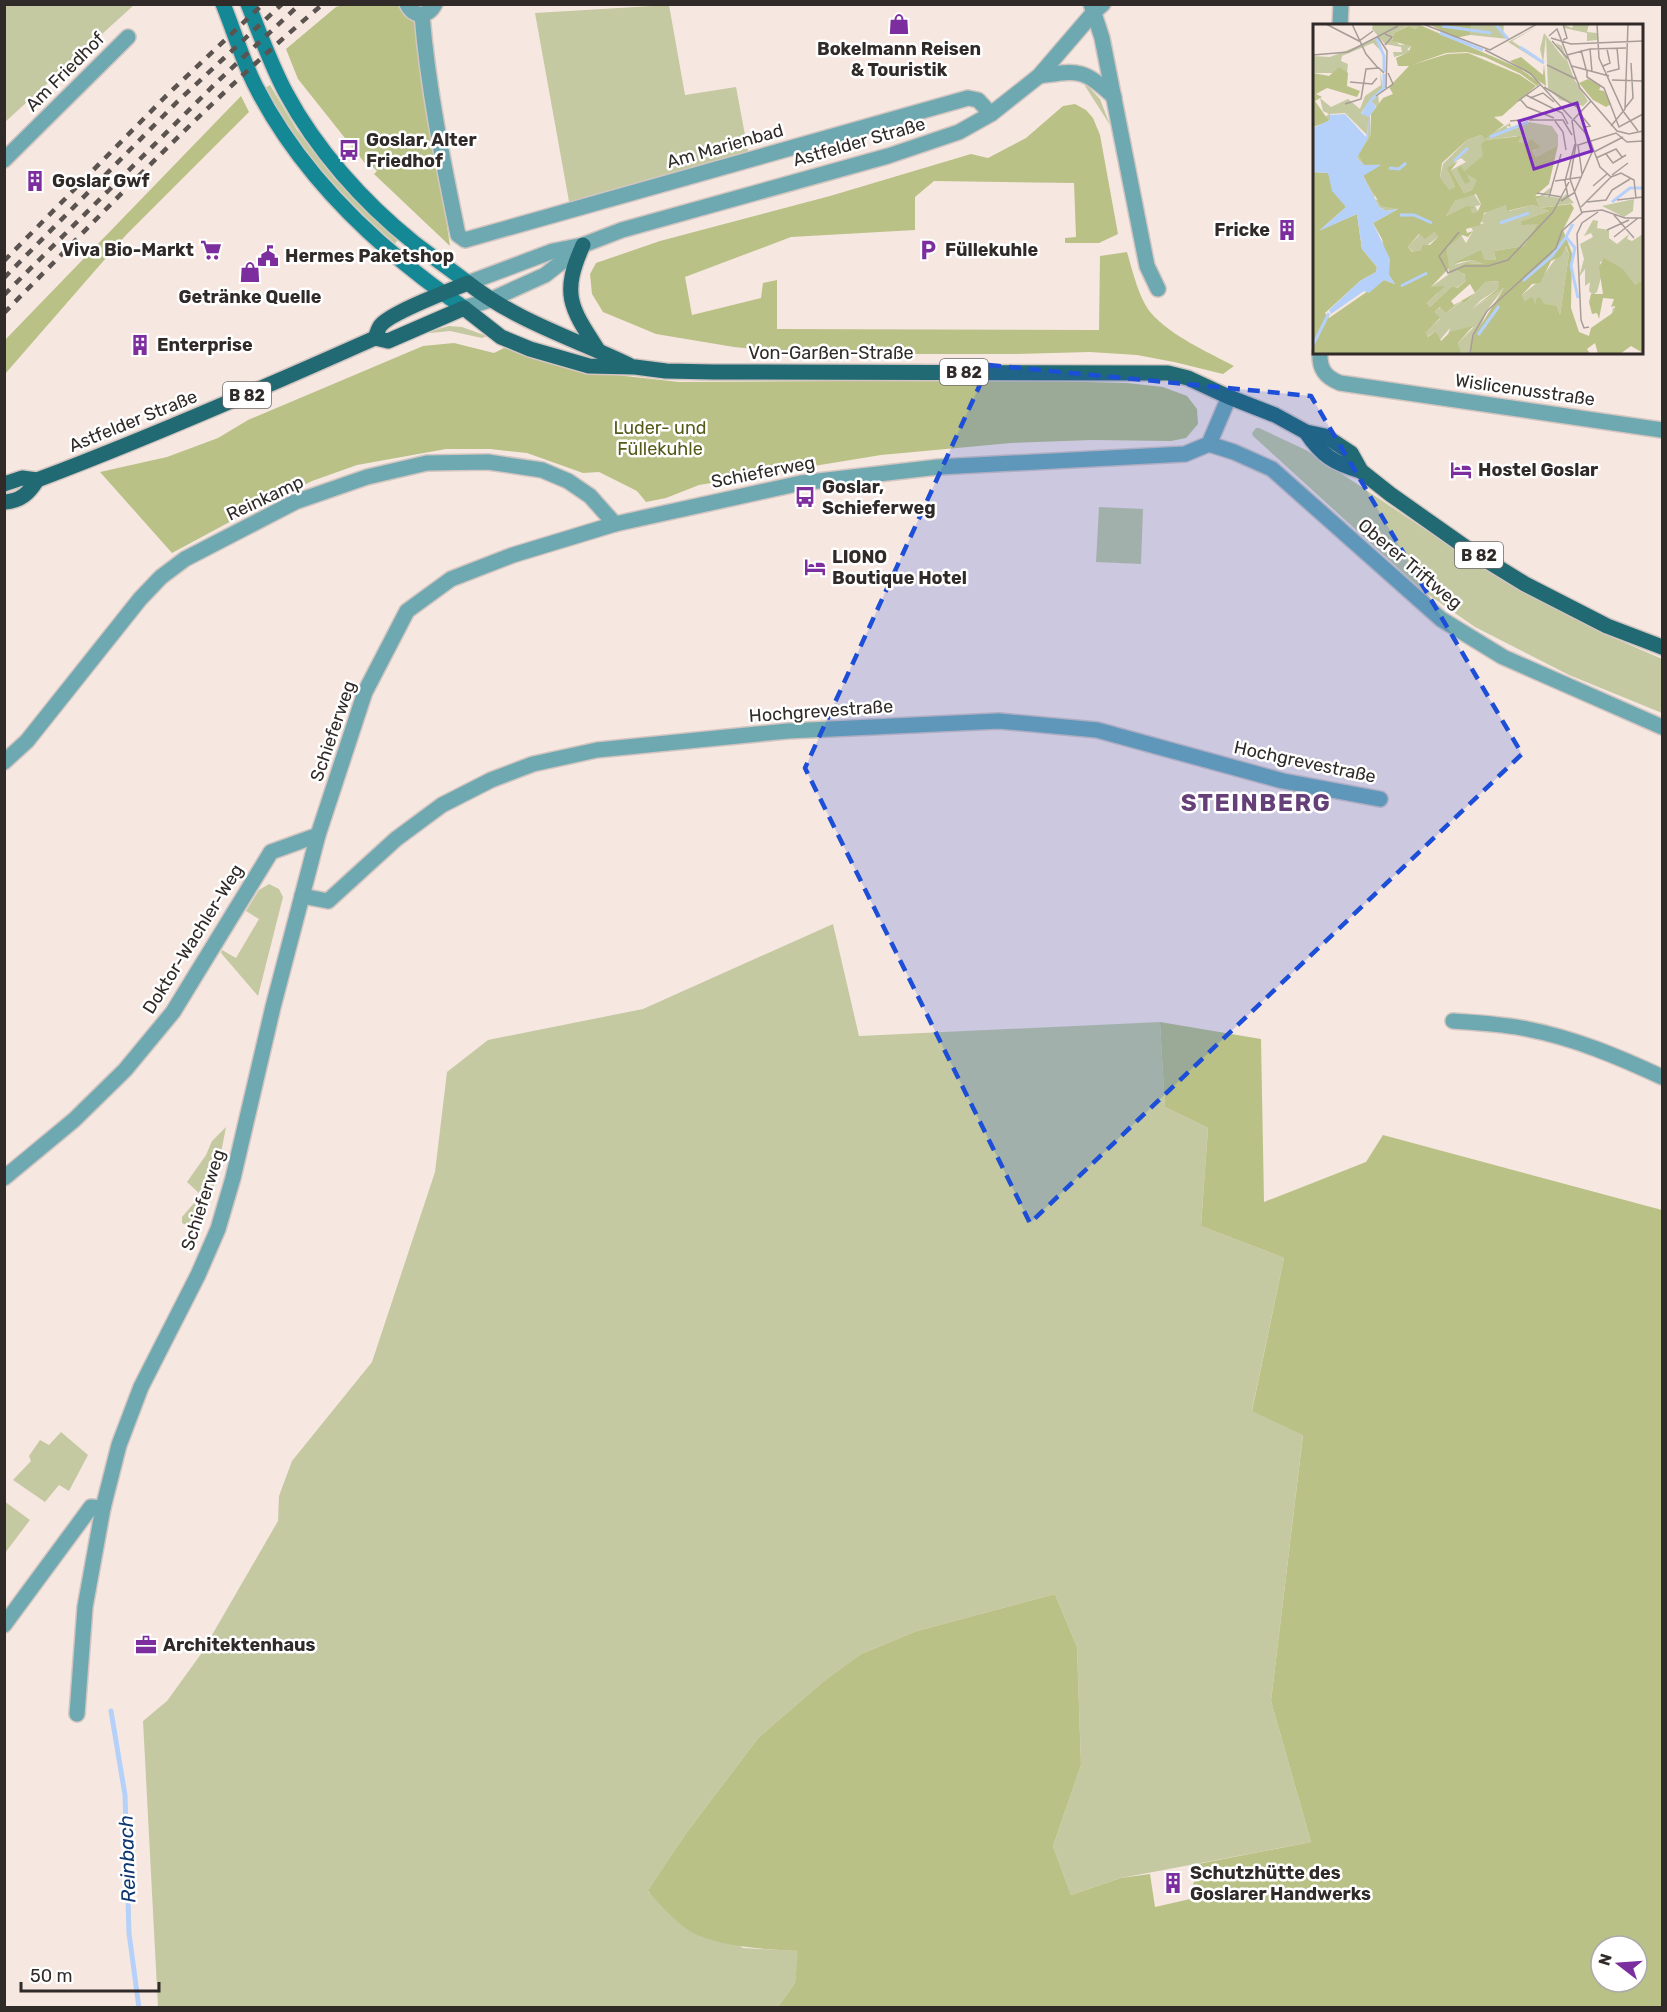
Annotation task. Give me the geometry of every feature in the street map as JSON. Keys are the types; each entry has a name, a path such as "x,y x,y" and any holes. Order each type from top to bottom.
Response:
{"main road":[{"name":"Von-Garßen-Straße","path":"223,4 254,82 267,106 315,177 398,260 501,337 530,349 589,366 726,372 1135,374 1229,397 1275,415 1306,432 1317,449 1340,465 1361,471 1468,549 1525,584 1607,626 1662,647"},
{"name":"Von-Garßen-Straße","path":"248,4 286,94 340,171 378,211 412,242 490,300 533,323 635,367"},
{"path":"583,245 574,265 570,296 576,316 598,350"},
{"name":"Astfelder Straße","path":"375,338 381,325 442,293 468,283"},
{"name":"Astfelder Straße","path":"4,484 22,478 37,480 119,449 375,338 388,341 464,309"},
{"name":"Astfelder Straße","path":"4,501 11,501 28,494 37,480"}],"street":[{"path":"407,4 414,13 422,15 430,12 435,4"},
{"path":"1340,24 1341,4"},
{"name":"Astfelder Straße","path":"468,283 553,251 583,245 621,230 888,156 959,132 991,114 1039,76 1096,7"},
{"path":"1096,7 1147,266 1158,289"},
{"name":"Am Marienbad","path":"422,15 443,161 458,235 465,240 968,98 978,100 991,114"},
{"name":"Am Friedhof","path":"4,160 128,37"},
{"path":"1039,76 1065,72 1079,73 1092,78 1114,97"},
{"name":"Astfelder Straße","path":"464,309 545,275 583,245"},
{"name":"Wislicenusstraße","path":"1320,354 1322,372 1330,379 1340,383 1662,430"},
{"path":"1209,444 1229,397"},
{"name":"Schieferweg","path":"77,1713 85,1607 103,1508 119,1445 141,1388 198,1275 218,1228 233,1178 273,1007 318,835 365,692 407,611 451,579 513,555 615,524 801,483 938,467 1185,454 1209,444"},
{"name":"Oberer Triftweg","path":"1209,444 1272,469 1310,505 1449,624 1503,657 1662,727"},
{"name":"Reinkamp","path":"4,762 27,741 140,599 161,577 185,559 296,502 367,477 427,464 488,462 542,470 568,481 590,496 615,524"},
{"name":"Hochgrevestraße","path":"302,896 328,901 396,839 442,805 491,780 533,764 597,750 788,731 999,721 1097,730 1283,781 1380,799"},
{"name":"Doktor-Wachler-Weg","path":"4,1178 74,1120 125,1070 173,1012 271,852 318,835"},
{"path":"1453,1021 1527,1029 1570,1040 1620,1057 1662,1077"},
{"path":"4,1625 91,1507 103,1508"}],"highlighted area":[{"path":"989,365 1311,396 1522,754 1030,1223 805,768"}],"green space":[{"path":"5,4 134,4 134,5 5,122"},
{"path":"343,5 415,5 450,246 374,174 377,171 371,165 368,167 298,79 286,49 336,7"},
{"path":"669,5 685,95 736,87 749,156 570,207 535,13"},
{"path":"1086,84 1100,99 1110,125 1085,86"},
{"path":"270,85 297,130 334,178 398,239 395,244 340,191 307,152 265,88"},
{"path":"241,96 249,112 126,235 5,374 5,340"},
{"path":"1075,104 1086,110 1093,118 1100,135 1118,234 1099,243 1065,243 1065,238 1076,237 1074,183 934,181 915,197 915,230 791,237 685,277 692,315 761,298 763,283 777,280 777,329 1099,330 1100,256 1127,252 1139,292 1151,313 1179,336 1234,366 1223,374 1137,355 1090,352 806,354 734,347 656,334 603,312 592,294 590,274 596,263 660,241 830,196 971,154 988,158 1026,138 1063,106"},
{"path":"449,326 462,327 487,336 482,338 450,331 428,332"},
{"name":"Luder- und Füllekuhle","path":"454,343 494,353 504,348 580,371 679,382 1007,380 1127,383 1163,387 1187,396 1197,409 1198,424 1186,438 1171,441 1092,440 1011,443 881,455 699,485 666,498 646,502 637,491 599,472 583,473 527,453 490,449 446,449 357,465 312,481 172,553 100,472 167,457 218,438 248,420 423,346"},
{"path":"1256,428 1306,450 1444,542 1535,598 1605,634 1662,659 1662,713 1569,675 1475,627 1423,591 1253,436 1252,433"},
{"path":"1099,507 1143,509 1141,564 1096,562"},
{"path":"269,884 279,889 283,897 258,996 221,953 222,950 236,958 259,919 246,911 259,890"},
{"path":"833,924 859,1036 1160,1022 1165,1107 1208,1128 1201,1226 1284,1258 1252,1410 1303,1434 1271,1701 1311,1842 1121,1878 1071,1895 1053,1846 1081,1765 1077,1647 1055,1594 917,1631 861,1654 824,1681 759,1737 687,1832 648,1892 743,1948 799,1951 795,1983 778,2007 158,2007 143,1721 167,1701 201,1654 278,1521 279,1496 292,1461 372,1362 435,1172 447,1072 488,1040 643,1009"},
{"path":"1160,1022 1261,1039 1264,1202 1366,1162 1383,1135 1662,1210 1662,2007 778,2007 795,1983 798,1951 734,1945 697,1935 677,1921 648,1891 687,1832 759,1737 824,1681 861,1654 917,1631 1055,1594 1077,1647 1081,1765 1053,1846 1071,1895 1121,1878 1150,1874 1155,1907 1190,1899 1198,1864 1311,1842 1271,1701 1303,1435 1252,1411 1284,1258 1201,1226 1208,1128 1165,1107"},
{"path":"226,1127 212,1193 198,1231 182,1223 182,1217 201,1195 187,1182 206,1155 212,1141"},
{"path":"61,1432 88,1455 69,1491 59,1485 45,1502 13,1480 31,1461 29,1456 40,1440 49,1445"},
{"path":"4,1501 30,1520 5,1553 4,1553"}],"waterway":[{"name":"Reinbach","path":"111,1711 125,1795 129,1933 139,2008"}],"railway":[{"path":"4,261 165,97 263,4"},
{"path":"4,278 177,102 282,4"},
{"path":"4,295 218,81 300,4"},
{"path":"4,313 200,116 323,4"}],"place":[{"name":"Bokelmann Reisen & Touristik","path":"899,24"},
{"name":"Goslar, Alter Friedhof","path":"349,150"},
{"name":"Goslar Gwf","path":"35,181"},
{"name":"Fricke","path":"1287,230"},
{"name":"Viva Bio-Markt","path":"211,250"},
{"name":"Füllekuhle","path":"928,250"},
{"name":"Hermes Paketshop","path":"268,256"},
{"name":"Getränke Quelle","path":"250,272"},
{"name":"Enterprise","path":"140,345"},
{"name":"Hostel Goslar","path":"1461,470"},
{"name":"Goslar, Schieferweg","path":"805,497"},
{"name":"LIONO Boutique Hotel","path":"815,567"},
{"name":"Architektenhaus","path":"146,1645"},
{"name":"Schutzhütte des Goslarer Handwerks","path":"1173,1883"}],"district":[{"name":"STEINBERG","path":"1256,803"}]}
